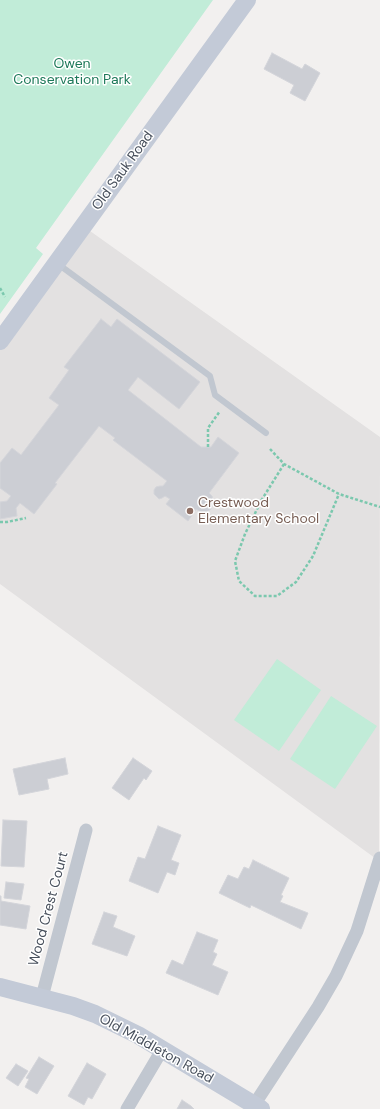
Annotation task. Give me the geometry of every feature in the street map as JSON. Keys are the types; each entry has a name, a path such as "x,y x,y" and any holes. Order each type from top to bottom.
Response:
{"street":[{"name":"Old Sauk Road","path":"0,341 247,0"},
{"name":"Wood Crest Court","path":"42,997 86,830"},
{"path":"258,1107 336,976 358,931 380,858"},
{"name":"Old Middleton Road","path":"0,987 42,997 95,1014 138,1035 258,1107"},
{"path":"127,1109 162,1050"}],"lane":[{"path":"57,263 210,376 215,395 266,433"}],"path":[{"path":"0,288 5,297"},
{"path":"208,447 208,428 226,403"},
{"path":"270,449 284,464 339,494 380,506"},
{"path":"284,464 261,500 245,534 235,561 239,581 255,596 277,596 296,582 313,556 339,494"},
{"path":"0,522 26,518"}],"shaded area":[{"name":"Crestwood Elementary School","path":"83,226 380,437 379,861 0,584 0,341"}],"green space":[{"name":"Owen Conservation Park","path":"0,0 213,0 36,248 43,254 0,314"},
{"path":"277,659 321,690 279,751 234,720"},
{"path":"331,696 377,726 335,789 290,759"}],"building":[{"path":"272,53 302,69 305,64 320,73 305,101 290,93 294,85 264,69"},
{"path":"101,319 111,327 117,319 200,382 179,409 138,377 128,390 201,447 211,447 218,437 239,453 209,493 212,496 213,501 211,509 206,512 201,512 196,509 188,521 166,504 170,499 165,496 159,499 154,494 156,487 163,486 167,481 113,440 115,438 99,426 55,483 57,484 34,514 20,503 16,508 17,516 0,519 0,502 7,501 11,496 0,488 0,463 12,448 21,455 59,405 49,398 69,370 64,367"},
{"path":"65,758 68,774 47,779 49,789 19,795 13,769"},
{"path":"133,758 152,771 146,780 144,778 129,800 112,788"},
{"path":"3,820 27,821 24,867 1,866"},
{"path":"158,826 181,835 171,860 179,863 175,875 167,872 158,893 129,881 138,857 145,859"},
{"path":"253,860 289,878 281,895 283,896 280,902 308,913 301,929 251,905 250,908 219,893 228,875 238,879 244,867 249,869"},
{"path":"6,882 24,884 21,900 4,898"},
{"path":"0,896 1,901 30,906 26,929 0,925"},
{"path":"104,912 117,916 113,927 135,936 127,956 92,944"},
{"path":"197,932 218,940 213,952 217,954 212,965 228,972 218,995 166,973 172,960 183,965"},
{"path":"39,1057 54,1066 37,1094 25,1087 29,1079 26,1078"},
{"path":"87,1063 106,1074 92,1099 88,1097 84,1105 68,1096"},
{"path":"16,1064 28,1071 18,1086 6,1078"},
{"path":"182,1100 191,1106 194,1109 177,1109"}],"place":[{"name":"Crestwood Elementary School","path":"190,511"}]}
